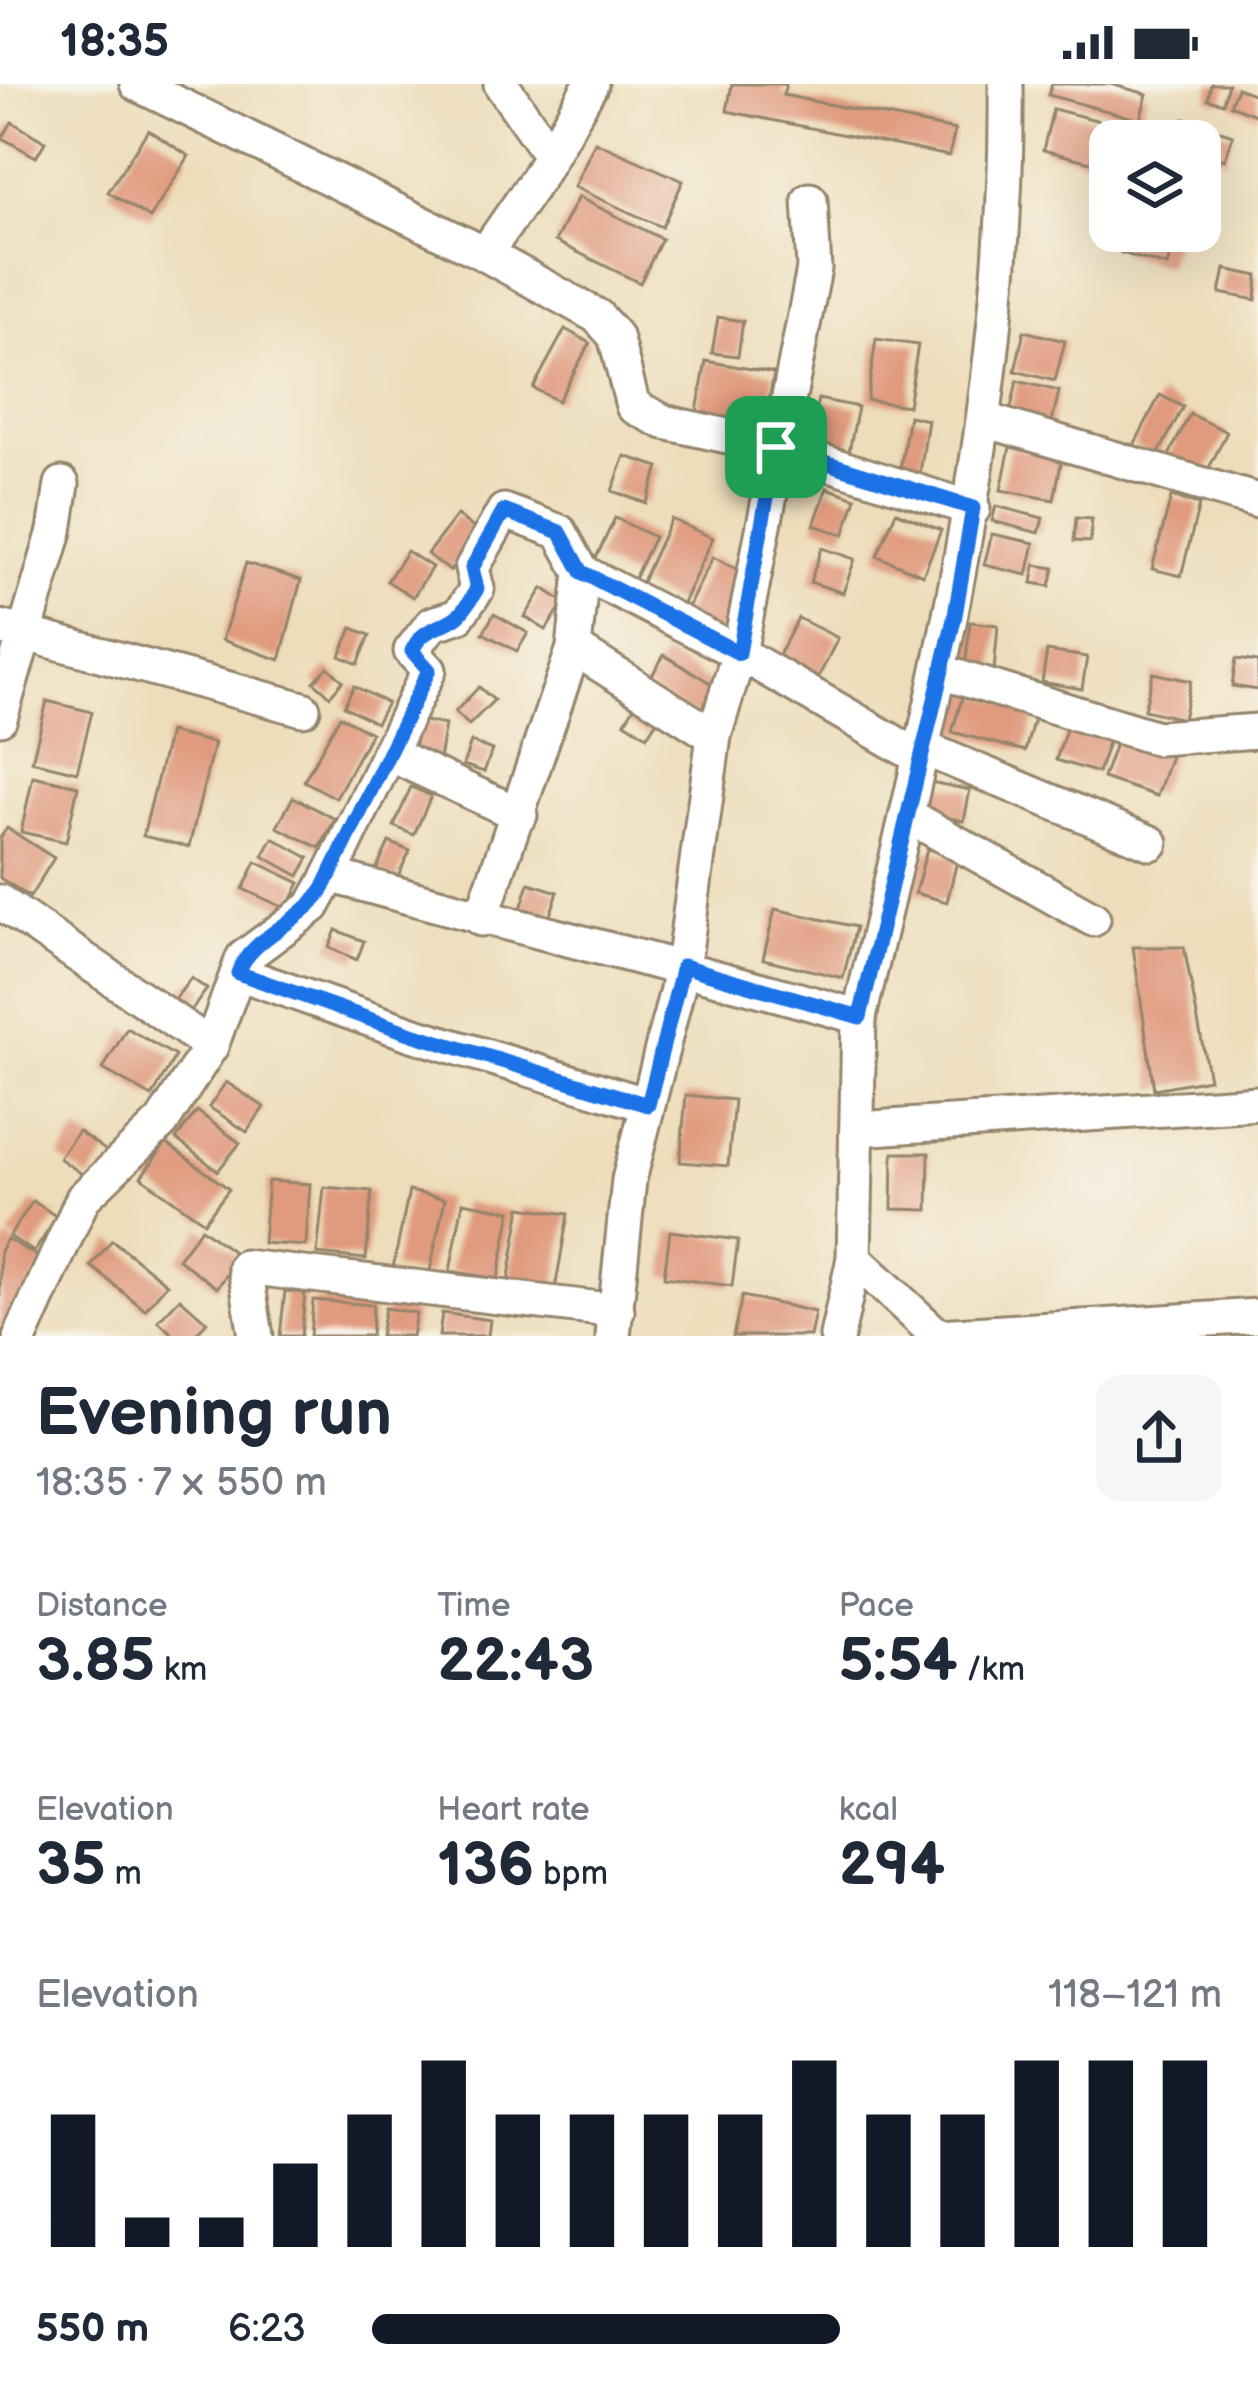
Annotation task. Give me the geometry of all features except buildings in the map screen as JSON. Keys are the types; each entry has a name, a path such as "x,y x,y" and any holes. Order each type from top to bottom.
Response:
{"street":[{"path":"137,84 485,254 596,316 615,336 633,406 664,422 776,447 973,508"},
{"path":"501,84 548,152"},
{"path":"485,254 537,179 548,152 591,84"},
{"path":"837,1336 854,1258 860,1017 941,672 986,420 1007,146 1006,84"},
{"path":"256,1336 245,1267 615,1323 629,1180 683,966 714,736 739,653 814,269 810,200"},
{"path":"986,420 1258,501"},
{"path":"0,718 12,631 55,531 62,484"},
{"path":"21,1336 83,1198 162,1122 212,1046 244,958 313,906 429,670 412,651 416,641 432,624 458,616 477,589 472,568 504,511 560,532 582,572 922,753 1151,843"},
{"path":"481,919 574,648 582,572"},
{"path":"12,631 303,710"},
{"path":"574,648 714,736"},
{"path":"941,672 1157,737 1258,730"},
{"path":"388,753 520,815"},
{"path":"908,815 1093,919"},
{"path":"330,875 860,1017"},
{"path":"0,902 212,1046"},
{"path":"238,973 412,1034 648,1105"},
{"path":"857,1129 1258,1102"},
{"path":"854,1258 938,1336 1258,1316"}],"route":[{"path":"776,447 973,508 955,615 860,1017 683,966 648,1105 412,1034 238,973 244,958 313,906 323,889 429,670 412,651 416,641 432,624 458,616 477,589 472,568 504,511 560,532 582,572 739,653 776,447"}]}
